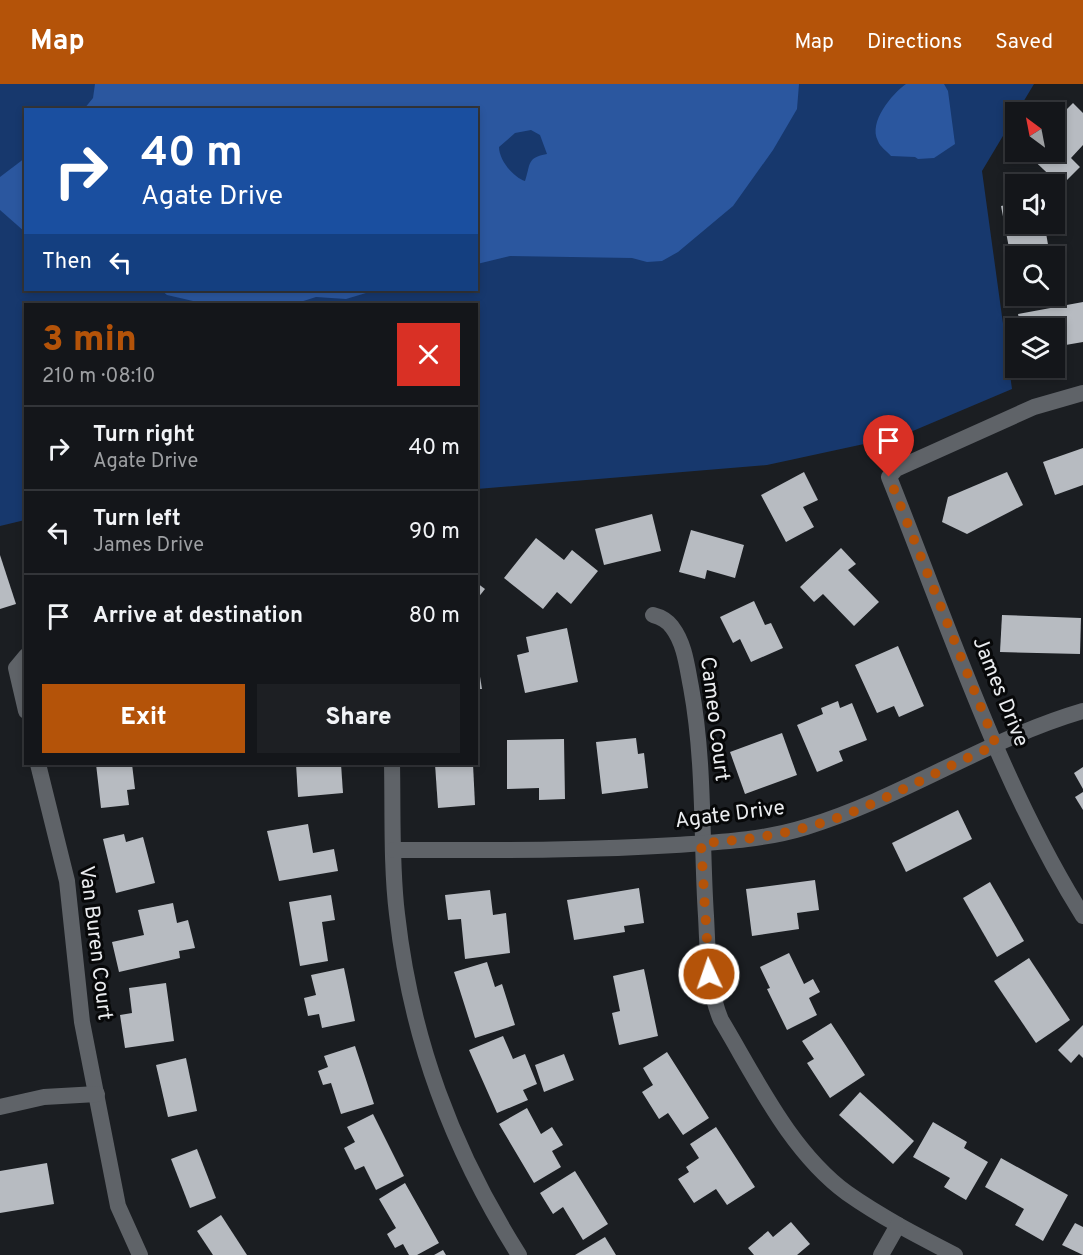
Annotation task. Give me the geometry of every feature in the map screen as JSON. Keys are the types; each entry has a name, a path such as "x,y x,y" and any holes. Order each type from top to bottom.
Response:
{"street":[{"name":"James Drive","path":"1083,393 1034,407 896,469 889,477 996,745 1030,822 1083,916"},
{"name":"Cameo Court","path":"653,615 663,618 671,625 685,656 701,764 701,843 709,974 713,1002 721,1020 777,1112 812,1161 846,1192 898,1225 954,1255"},
{"path":"24,658 16,668 24,702"},
{"name":"Agate Drive","path":"394,850 597,850 754,839 804,828 850,813 996,745 1083,711"},
{"name":"Van Buren Court","path":"38,765 67,882 82,1022 98,1094 118,1206 140,1255"},
{"path":"392,765 396,912 404,965 427,1064 460,1152 490,1208 519,1255"},
{"path":"0,1107 44,1096 98,1094"},
{"path":"881,1255 898,1225"}],"shaded area":[{"path":"0,84 1034,84 1023,102 1005,102 1005,133 982,171 1005,338 1005,378 1010,378 1012,389 901,436 767,465 478,489 478,303 24,303 24,520 0,526"},
{"path":"95,84 799,84 797,109 773,150 733,206 678,252 662,261 647,262 632,258 510,256 478,264 478,108 85,108 93,98","holes":["531,130 540,135 547,154 532,160 525,181 516,176 508,167 501,157 499,147 515,133"]},
{"path":"906,84 944,84 948,91 955,144 934,158 891,156 878,141 876,125 879,117 888,101"},
{"path":"24,159 24,231 0,210 0,177"},
{"path":"162,291 373,291 346,299 316,297 297,303 202,303 167,295"}],"building":[{"path":"1073,103 1083,113 1083,145 1071,158 1080,167 1065,182 1065,174 1048,174 1036,162 1065,162 1065,111"},
{"path":"1005,205 1005,227 1001,206"},
{"path":"1006,234 1046,234 1048,246 1018,246 1009,246"},
{"path":"1083,302 1083,342 1065,345 1065,318 1019,318 1018,314"},
{"path":"1083,448 1083,485 1055,495 1043,462"},
{"path":"804,472 818,500 803,507 814,527 786,542 761,495"},
{"path":"1007,472 1023,505 967,534 942,522 948,497"},
{"path":"652,514 661,551 604,565 595,529"},
{"path":"691,530 744,545 735,578 707,570 705,579 679,572"},
{"path":"536,538 564,560 572,550 598,571 571,604 557,592 543,609 504,578"},
{"path":"841,548 856,564 848,570 879,602 854,626 823,594 814,602 800,587"},
{"path":"0,555 16,604 0,609"},
{"path":"478,584 485,589 478,598"},
{"path":"754,601 765,625 771,623 783,648 751,662 740,639 733,643 720,617"},
{"path":"1002,615 1081,618 1080,654 1000,652"},
{"path":"567,628 578,682 525,693 517,655 529,652 526,637"},
{"path":"898,646 924,706 899,717 894,706 877,713 855,665"},
{"path":"478,664 482,689 478,689"},
{"path":"838,701 840,708 852,703 867,740 839,751 843,761 817,772 797,725 823,714 821,708"},
{"path":"782,733 797,775 745,794 730,752"},
{"path":"636,738 638,754 644,753 648,788 602,794 596,742"},
{"path":"564,739 565,799 539,800 539,788 507,789 507,740"},
{"path":"96,765 132,765 135,789 127,790 129,805 101,808"},
{"path":"296,765 341,765 343,793 298,797"},
{"path":"435,765 473,765 475,805 438,808"},
{"path":"1083,767 1083,789 1074,773"},
{"path":"1083,792 1083,810 1075,797"},
{"path":"958,810 972,839 906,872 892,843"},
{"path":"308,824 313,853 334,849 338,871 279,881 267,831"},
{"path":"124,834 126,842 143,837 155,883 116,893 103,839"},
{"path":"815,880 819,910 797,913 799,929 752,936 746,889"},
{"path":"990,882 1024,941 997,957 963,898"},
{"path":"639,888 644,923 624,926 625,932 574,940 567,900"},
{"path":"490,890 493,915 506,913 510,953 465,959 461,919 448,920 445,895"},
{"path":"331,895 335,920 322,922 328,961 300,966 289,902"},
{"path":"173,903 177,923 188,920 195,948 179,951 180,958 119,972 112,942 144,935 138,910"},
{"path":"789,953 804,984 813,979 820,992 809,998 817,1015 787,1030 767,989 770,988 760,967"},
{"path":"1029,958 1070,1020 1036,1043 994,981"},
{"path":"487,962 495,987 502,984 515,1025 475,1038 454,972"},
{"path":"344,968 355,1021 322,1028 319,1014 308,1016 304,998 316,995 311,975"},
{"path":"644,969 658,1036 619,1045 612,1013 620,1011 613,976"},
{"path":"166,983 174,1041 125,1048 120,1015 132,1013 129,988"},
{"path":"831,1023 865,1075 830,1098 807,1063 814,1059 802,1041"},
{"path":"1083,1025 1083,1058 1079,1054 1071,1063 1058,1050"},
{"path":"503,1036 513,1059 525,1054 537,1084 523,1090 528,1100 497,1113 469,1050"},
{"path":"355,1046 374,1104 341,1114 331,1083 323,1085 318,1071 328,1067 324,1056"},
{"path":"667,1052 709,1118 683,1135 668,1113 659,1119 642,1092 653,1085 643,1068"},
{"path":"564,1054 574,1080 544,1092 535,1065"},
{"path":"186,1058 197,1111 168,1117 156,1065"},
{"path":"860,1092 914,1141 893,1164 839,1115"},
{"path":"527,1108 541,1134 552,1127 563,1145 552,1151 561,1167 534,1183 499,1124"},
{"path":"373,1114 404,1176 376,1190 364,1166 355,1170 344,1148 355,1142 347,1127"},
{"path":"933,1122 967,1142 964,1148 988,1162 966,1200 944,1187 950,1178 913,1157"},
{"path":"716,1127 755,1187 727,1205 716,1189 694,1203 678,1179 689,1172 686,1167 699,1158 690,1144"},
{"path":"197,1149 216,1198 190,1208 171,1159"},
{"path":"1001,1158 1068,1195 1043,1241 1015,1225 1024,1209 985,1187"},
{"path":"47,1163 54,1204 0,1213 0,1171"},
{"path":"575,1171 608,1224 583,1240 563,1207 553,1214 540,1193"},
{"path":"405,1183 439,1243 417,1255 409,1255 403,1244 395,1248 387,1234 396,1228 379,1199"},
{"path":"221,1215 247,1255 213,1255 197,1231"},
{"path":"791,1222 810,1244 797,1255 754,1255 748,1248 768,1231 773,1237"},
{"path":"1075,1223 1083,1227 1083,1255 1062,1245"},
{"path":"605,1237 616,1255 575,1255"},
{"path":"443,1250 446,1255 434,1255"}],"route":[{"path":"709,974 701,843 754,839 804,828 850,813 996,745 889,477"}]}
